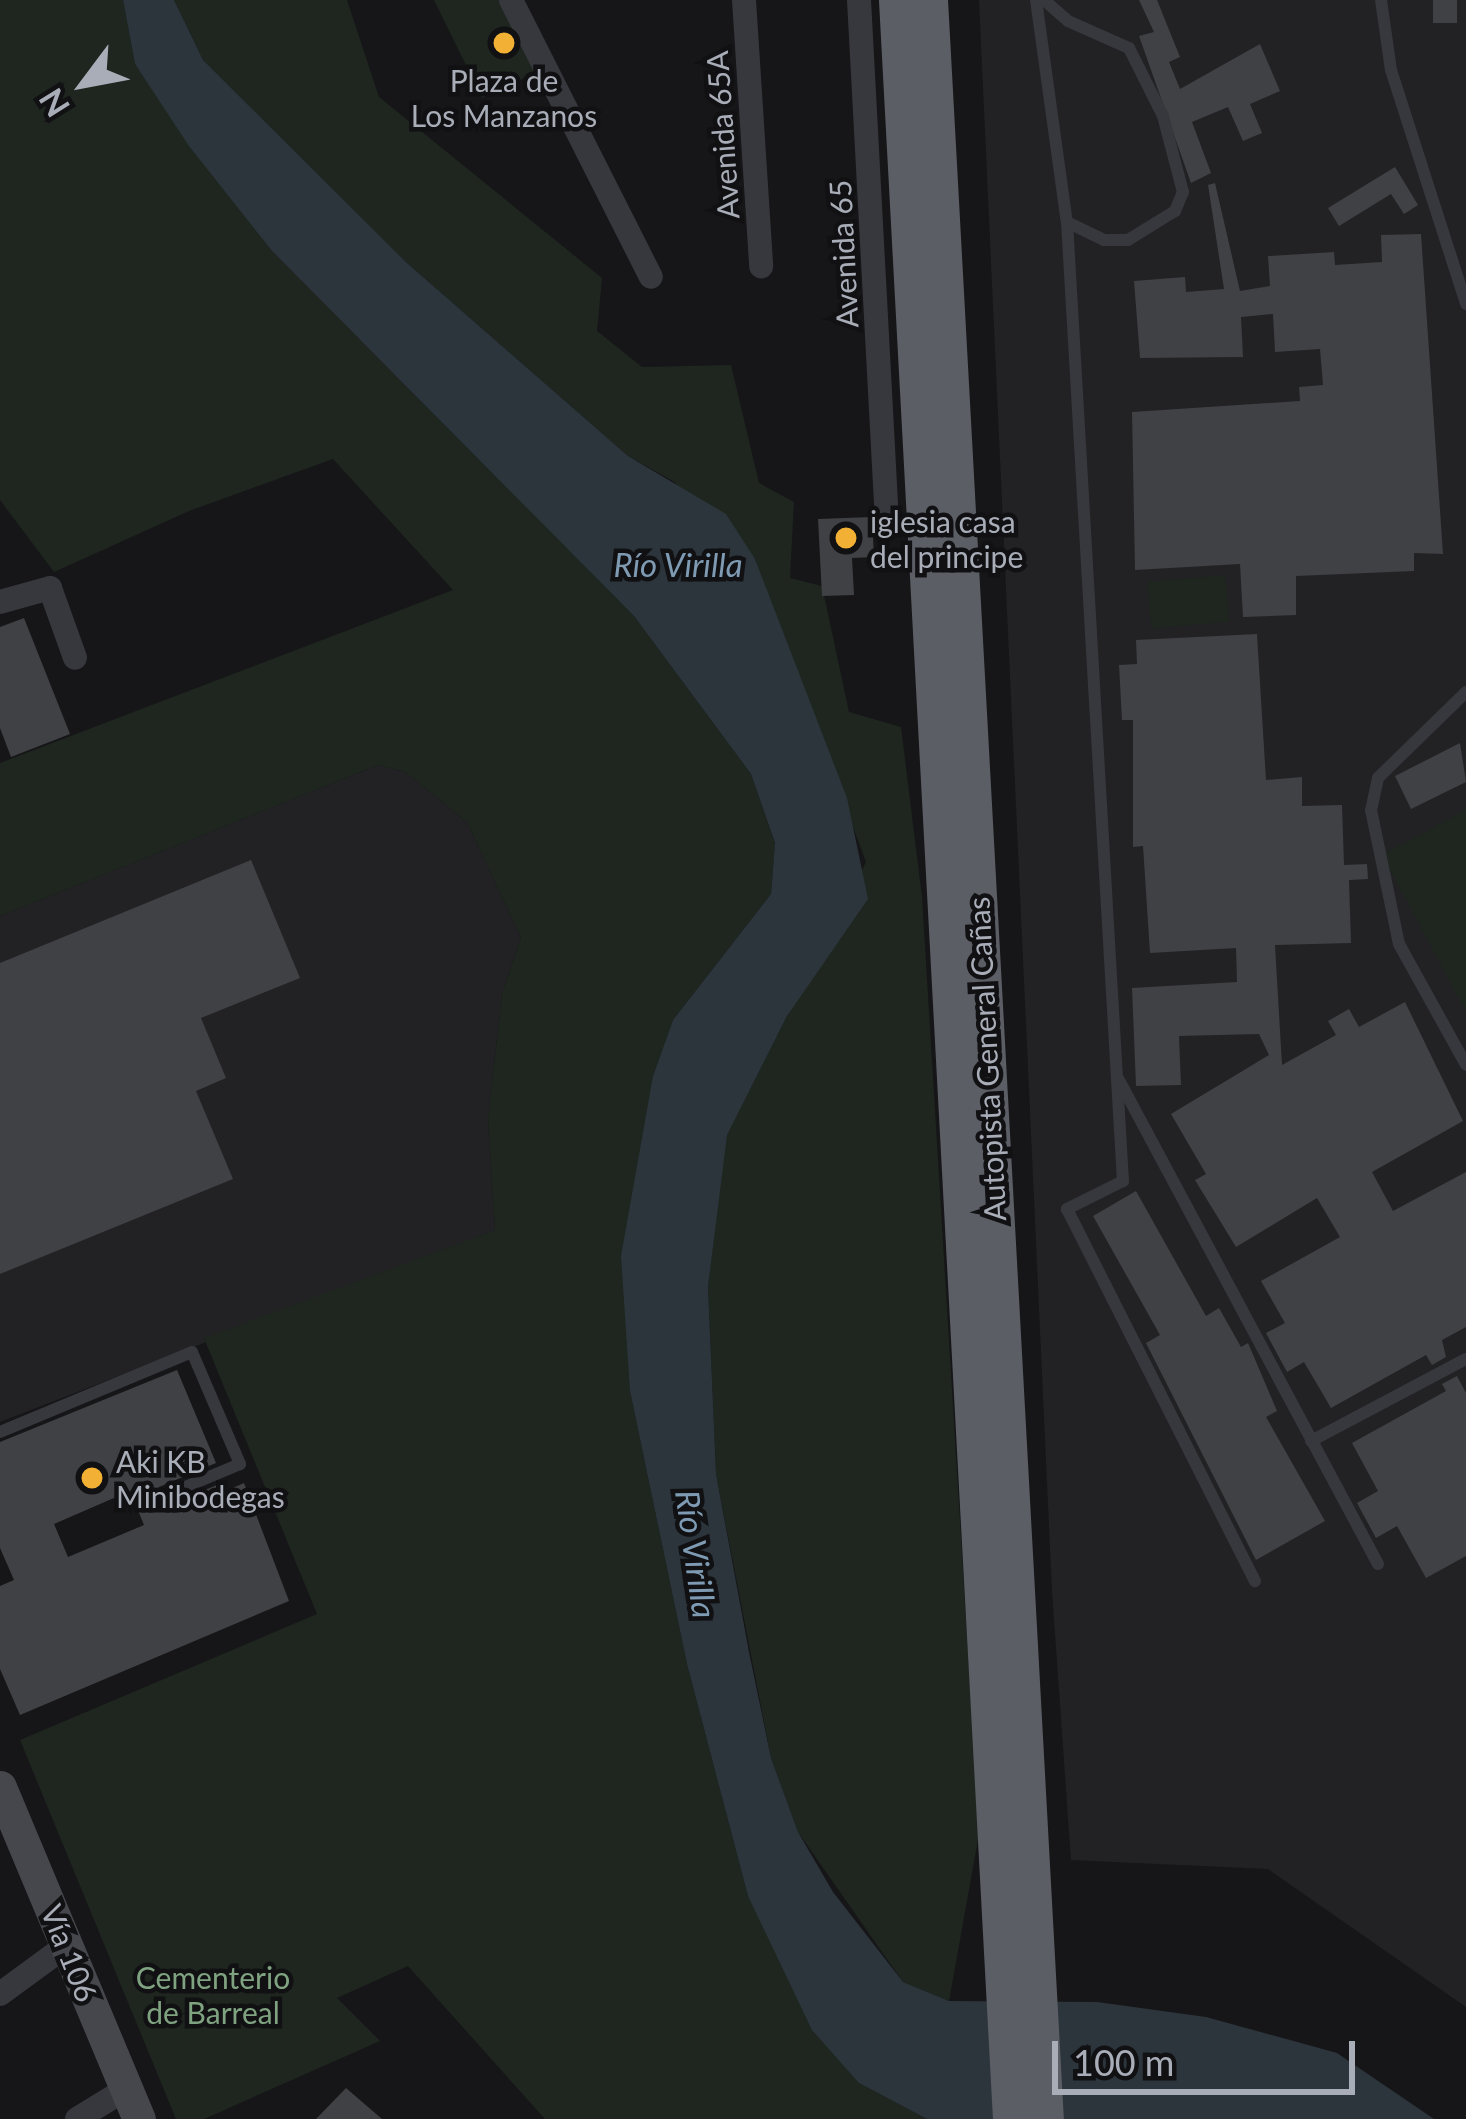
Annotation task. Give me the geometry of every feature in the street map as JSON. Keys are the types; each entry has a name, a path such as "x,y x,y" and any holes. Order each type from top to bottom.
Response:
{"highway":[{"name":"Autopista General Cañas","path":"898,0 1010,1795 1043,2119"},
{"name":"Autopista General Cañas","path":"928,0 1010,1795 1012,2119"}],"main road":[{"name":"Vía 106","path":"0,1786 132,2104"}],"street":[{"path":"512,0 651,277"},
{"name":"Avenida 65A","path":"744,0 761,266"},
{"name":"Avenida 65","path":"859,0 886,504"},
{"path":"0,602 50,588 75,658"},
{"path":"0,1994 67,1945"},
{"path":"77,2119 132,2104"}],"lane":[{"path":"1040,0 1066,222 1123,1181 1067,1209 1255,1582"},
{"path":"1040,0 1068,21 1130,48 1163,116 1183,192 1175,211 1127,240 1104,240 1066,222"},
{"path":"1381,0 1391,70 1466,304"},
{"path":"1466,692 1378,778 1372,810 1399,944 1466,1065"},
{"path":"1115,1074 1378,1564"},
{"path":"0,1432 192,1352 240,1464 164,1496"},
{"path":"1311,1441 1466,1359"}],"shaded area":[{"path":"979,0 1466,0 1466,2007 1268,1869 1071,1860 1052,1591"},
{"path":"378,765 405,772 467,822 521,938 502,994 488,1118 495,1230 0,1422 0,916"}],"green space":[{"name":"Cementerio de Barreal","path":"0,0 123,0 135,64 272,251 634,616 751,774 775,844 771,894 673,1020 653,1076 630,1391 687,1664 748,1896 859,2083 927,2119 545,2119 408,1966 337,1998 380,2041 204,2119 176,2119 20,1740 317,1614 204,1338 495,1230 488,1118 502,994 521,938 467,822 405,772 378,765 0,916 0,763 453,590 333,459 189,511 54,572 0,500"},
{"path":"174,0 347,0 379,97 602,278 597,331 642,367 731,365 759,483 794,502 790,578 822,586 849,712 901,727 922,897 979,1834 949,2001 903,1982 798,1832 771,1758 716,1474 708,1287 726,1135 866,862 755,559 673,481 628,456 407,263 203,60"},
{"path":"434,0 504,0 539,71 482,98"},
{"path":"1225,575 1229,622 1151,629 1147,582"},
{"path":"1466,810 1466,1012 1382,855"}],"water":[{"name":"Río Virilla","path":"123,0 174,0 203,60 407,263 628,456 726,514 755,559 847,798 868,899 787,1016 727,1135 708,1287 716,1474 749,1652 771,1758 798,1832 833,1892 903,1982 949,2001 1097,2002 1206,2017 1337,2053 1434,2119 927,2119 859,2083 812,2030 748,1896 687,1664 630,1391 621,1256 653,1076 673,1020 771,894 775,843 751,774 634,616 272,251 189,146 135,64"}],"building":[{"path":"1139,0 1157,0 1180,57 1169,62 1180,89 1260,44 1280,91 1250,104 1262,133 1243,141 1228,107 1192,122 1211,173 1191,183 1139,36 1154,32"},
{"path":"1433,0 1457,0 1457,23 1433,23"},
{"path":"1395,167 1418,205 1404,214 1391,194 1339,226 1328,208"},
{"path":"1215,183 1240,291 1270,286 1268,256 1334,252 1335,265 1382,262 1381,235 1421,234 1443,554 1414,553 1414,571 1296,576 1296,615 1243,617 1240,564 1135,570 1132,412 1300,401 1299,387 1323,385 1320,349 1275,352 1273,314 1241,317 1243,357 1140,358 1134,281 1185,277 1186,292 1224,289 1208,185"},
{"name":"iglesia casa del principe","path":"872,517 874,557 852,558 854,595 822,596 818,519"},
{"path":"24,618 70,734 11,757 0,728 0,627"},
{"path":"1257,634 1266,780 1302,777 1302,806 1342,805 1344,865 1367,864 1368,879 1349,880 1351,943 1275,945 1282,1065 1336,1035 1328,1021 1349,1009 1359,1027 1405,1002 1463,1121 1372,1172 1393,1211 1466,1172 1466,1327 1442,1340 1446,1357 1432,1365 1426,1355 1331,1408 1304,1362 1287,1372 1266,1333 1285,1323 1261,1281 1340,1237 1317,1198 1236,1247 1195,1180 1206,1174 1171,1114 1269,1055 1259,1034 1179,1036 1181,1085 1136,1086 1132,988 1237,982 1236,948 1150,953 1143,846 1133,847 1133,720 1122,720 1119,665 1137,664 1136,640"},
{"path":"1460,743 1466,782 1411,809 1395,776"},
{"path":"251,860 300,978 201,1018 226,1078 196,1091 233,1179 0,1274 0,963"},
{"path":"1136,1191 1206,1316 1219,1308 1241,1347 1248,1343 1277,1411 1266,1417 1325,1521 1256,1560 1146,1343 1160,1335 1093,1216"},
{"path":"177,1370 216,1463 159,1487 155,1501 167,1506 224,1482 228,1490 244,1483 289,1601 20,1715 0,1669 0,1586 14,1580 0,1548 0,1442","holes":["130,1491 144,1525 68,1557 54,1524"]},
{"path":"1457,1376 1466,1393 1466,1556 1426,1578 1397,1526 1376,1538 1357,1503 1378,1491 1352,1443 1446,1391 1442,1384"},
{"path":"346,2088 382,2119 316,2119"}],"place":[{"name":"Plaza de Los Manzanos","path":"504,43"},
{"name":"iglesia casa del principe","path":"846,538"},
{"name":"Aki KB Minibodegas","path":"92,1478"}]}
